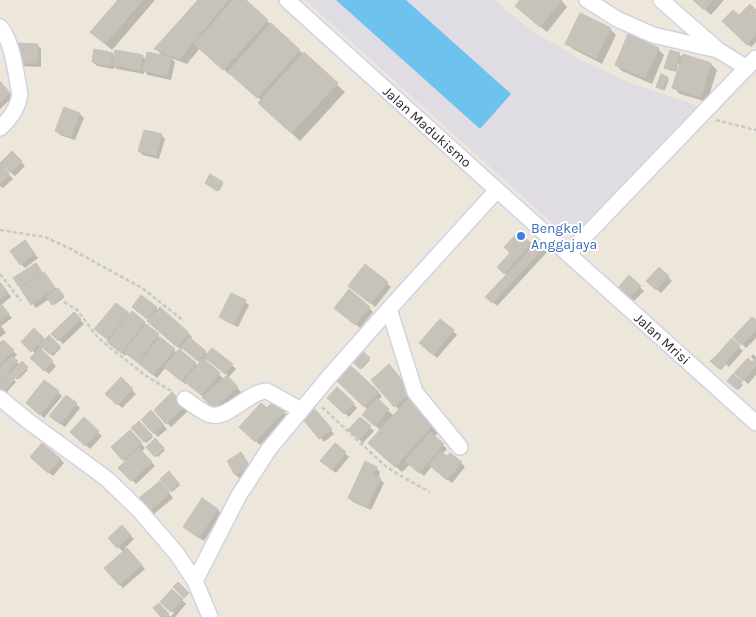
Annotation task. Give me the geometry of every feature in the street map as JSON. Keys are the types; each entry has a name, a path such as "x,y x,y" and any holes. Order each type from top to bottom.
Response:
{"street":[{"name":"Jalan Madukismo","path":"287,0 568,254"},
{"path":"568,254 751,63 718,50 653,35 617,19 588,0"},
{"path":"661,0 718,50"},
{"path":"0,27 9,44 20,94 19,102 14,112 0,128"},
{"path":"195,581 238,497 269,449 389,308 496,190"},
{"name":"Jalan Mrisi","path":"568,254 756,423"},
{"path":"389,308 415,392 460,448"},
{"path":"185,399 213,416 220,415 253,395 266,391 301,410"},
{"path":"0,398 107,479 140,510 178,554 195,581 210,617"}],"path":[{"path":"700,116 756,130"},
{"path":"0,230 45,238 68,248 142,288 184,321"},
{"path":"0,274 21,301"},
{"path":"64,302 77,310 98,338 146,376 185,399"},
{"path":"312,397 384,465 430,492"}],"shaded area":[{"path":"305,0 495,0 536,33 579,59 630,83 701,107 588,221 572,229 561,229 552,223"}],"water":[{"path":"336,0 406,0 511,94 480,129"}],"building":[{"path":"118,0 143,0 105,44 90,32"},
{"path":"198,0 228,0 180,59 154,49"},
{"path":"233,0 246,0 268,20 223,70 194,44"},
{"path":"520,0 562,0 540,27 515,6"},
{"path":"693,0 713,0 704,10"},
{"path":"750,4 756,10 756,34 747,45 722,21 733,10 739,15"},
{"path":"580,13 611,28 596,58 565,44"},
{"path":"271,23 300,50 257,98 228,72"},
{"path":"628,34 659,48 645,78 615,65"},
{"path":"17,43 38,44 37,63 16,63"},
{"path":"94,49 113,53 110,66 92,62"},
{"path":"115,50 143,55 140,70 112,65"},
{"path":"670,50 680,53 674,71 664,68"},
{"path":"147,52 172,57 167,76 143,71"},
{"path":"304,52 338,83 291,133 258,103"},
{"path":"683,54 711,63 701,97 672,88"},
{"path":"661,74 668,77 663,90 656,87"},
{"path":"0,81 10,93 0,102"},
{"path":"64,107 80,113 71,137 55,131"},
{"path":"144,130 162,134 156,156 138,151"},
{"path":"12,151 22,161 11,173 0,163"},
{"path":"0,163 10,175 0,184"},
{"path":"210,174 223,182 217,191 205,183"},
{"path":"518,232 531,243 504,274 497,267 510,253 504,247"},
{"path":"25,240 35,254 20,265 10,251"},
{"path":"538,241 545,247 492,303 485,297"},
{"path":"36,263 42,272 19,287 13,278"},
{"path":"365,264 388,282 371,304 348,286"},
{"path":"659,267 669,276 656,290 646,281"},
{"path":"44,272 55,288 31,305 20,288"},
{"path":"629,275 641,286 629,298 618,288"},
{"path":"0,284 8,293 0,299"},
{"path":"58,288 64,296 52,305 46,297"},
{"path":"349,289 370,307 355,325 334,308"},
{"path":"231,293 246,300 234,324 219,317"},
{"path":"141,295 157,307 147,319 132,307"},
{"path":"116,303 129,313 107,339 94,329"},
{"path":"2,305 9,314 0,320 0,307"},
{"path":"160,307 189,333 177,347 147,321"},
{"path":"132,311 145,322 121,353 107,342"},
{"path":"74,312 81,319 58,341 51,334"},
{"path":"752,317 756,320 756,330 741,345 733,337"},
{"path":"440,319 454,330 433,355 419,343"},
{"path":"146,324 159,334 137,362 124,352"},
{"path":"34,328 44,338 31,352 21,342"},
{"path":"49,335 60,346 51,355 39,345"},
{"path":"160,337 175,349 153,375 138,363"},
{"path":"189,337 206,351 198,361 181,347"},
{"path":"732,338 740,346 724,364 716,356"},
{"path":"3,340 14,350 0,365 0,343"},
{"path":"40,348 53,361 44,371 30,358"},
{"path":"212,348 233,364 225,374 204,357"},
{"path":"179,349 196,363 181,381 164,367"},
{"path":"361,350 370,358 360,369 351,360"},
{"path":"12,356 18,361 0,381 0,368"},
{"path":"716,356 724,364 719,369 710,361"},
{"path":"203,358 220,373 201,395 184,381"},
{"path":"748,358 752,362 756,358 756,366 743,381 734,373"},
{"path":"22,361 28,367 17,379 10,373"},
{"path":"389,364 412,392 394,407 371,380"},
{"path":"351,366 379,392 364,407 337,381"},
{"path":"9,373 15,379 2,394 0,393 0,383"},
{"path":"733,374 742,382 736,389 727,381"},
{"path":"227,375 238,387 213,409 202,397"},
{"path":"121,377 133,389 117,405 105,394"},
{"path":"44,380 59,391 40,415 26,403"},
{"path":"337,387 354,403 344,414 327,398"},
{"path":"172,392 185,406 166,424 154,410"},
{"path":"66,395 77,403 60,424 49,416"},
{"path":"377,398 389,409 375,426 362,415"},
{"path":"409,398 435,423 395,467 368,443"},
{"path":"274,401 285,411 255,442 239,427 261,403 267,408"},
{"path":"313,407 332,429 319,439 301,417"},
{"path":"151,410 164,425 154,434 141,420"},
{"path":"84,417 99,431 85,446 70,432"},
{"path":"360,417 371,426 359,440 348,430"},
{"path":"139,421 152,435 144,442 131,428"},
{"path":"130,430 142,443 123,461 111,447"},
{"path":"430,432 444,444 419,473 405,461"},
{"path":"155,438 164,448 155,457 146,447"},
{"path":"42,443 61,459 48,473 30,457"},
{"path":"335,443 346,452 332,470 320,461"},
{"path":"139,448 152,462 131,481 118,468"},
{"path":"440,451 447,456 450,453 462,462 447,480 429,465"},
{"path":"241,452 250,467 235,475 227,461"},
{"path":"365,461 377,467 373,474 381,478 367,507 348,498"},
{"path":"169,471 179,483 170,491 160,479"},
{"path":"160,481 170,493 149,511 139,498"},
{"path":"202,498 218,509 199,538 183,527"},
{"path":"122,525 131,535 117,548 108,538"},
{"path":"127,548 142,565 119,585 104,568"},
{"path":"178,582 189,593 184,598 173,587"},
{"path":"172,589 183,599 171,612 160,602"},
{"path":"159,603 169,614 166,617 161,617 153,608"}],"place":[{"name":"Bengkel Anggajaya","path":"521,236"}]}
